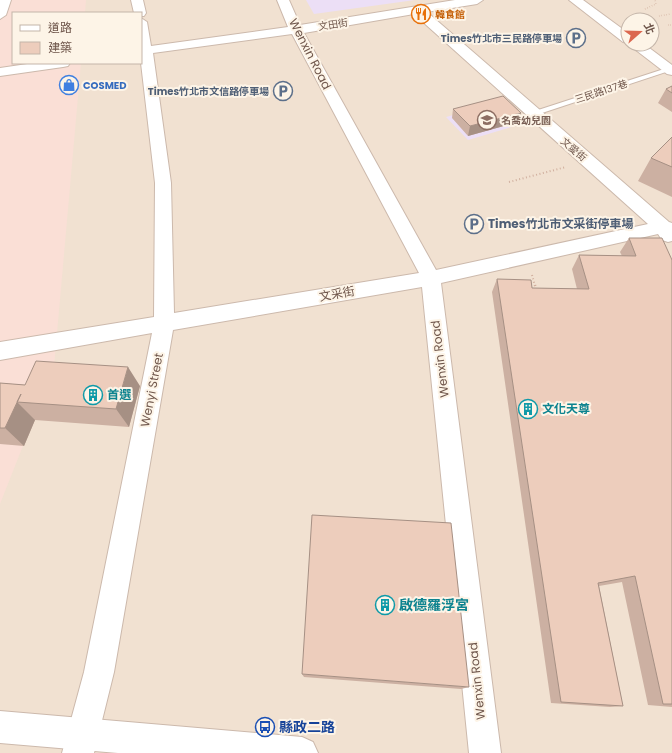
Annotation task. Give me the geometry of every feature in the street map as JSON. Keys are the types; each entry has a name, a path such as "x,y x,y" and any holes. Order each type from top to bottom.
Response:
{"street":[{"path":"0,15 5,0"},
{"path":"137,0 140,12"},
{"name":"Wenxin Road","path":"283,0 296,30 431,278 485,753"},
{"name":"文田街","path":"143,51 296,30 477,0"},
{"path":"575,0 620,33"},
{"name":"文愛街","path":"417,10 669,233"},
{"name":"Wenyi Street","path":"81,744 99,672 164,323 163,183 142,36"},
{"path":"647,52 671,69"},
{"path":"0,72 56,64"},
{"name":"文采街","path":"0,351 431,278 528,257 669,233"},
{"path":"0,728 81,744 302,753"}],"lane":[{"name":"三民路137巷","path":"533,113 671,69"}],"path":[{"path":"645,9 656,4 654,0"},
{"path":"660,16 671,14"},
{"path":"668,25 672,24"},
{"path":"508,182 588,161"},
{"path":"528,257 537,293"}],"shaded area":[{"path":"0,0 672,0 672,753 0,753"},
{"path":"0,0 86,0 85,12 12,12 12,64 81,64 54,367 0,504"},
{"path":"306,0 415,0 314,14"},
{"name":"名喬幼兒園","path":"505,101 528,122 468,140 446,117"}],"building":[{"path":"672,86 672,93 666,89"},
{"path":"503,96 521,113 470,126 453,109"},
{"path":"672,137 672,167 651,158"},
{"path":"629,238 662,238 672,260 672,704 663,704 635,576 598,583 623,706 561,702 497,279 531,280 532,288 589,289 579,255 636,256"},
{"path":"36,361 128,367 116,409 17,402 5,428 0,428 0,383 25,385"},
{"name":"啟德羅浮宮","path":"312,515 451,523 469,687 302,674"}],"place":[{"name":"韓食館","path":"421,14"},
{"name":"Times竹北市三民路停車場","path":"576,38"},
{"name":"COSMED","path":"69,85"},
{"name":"Times竹北市文信路停車場","path":"283,91"},
{"name":"名喬幼兒園","path":"487,120"},
{"name":"Times竹北市文采街停車場","path":"474,224"},
{"name":"首選","path":"93,395"},
{"name":"文化天尊","path":"528,409"},
{"name":"啟德羅浮宮","path":"385,605"},
{"name":"縣政二路","path":"265,727"}]}
